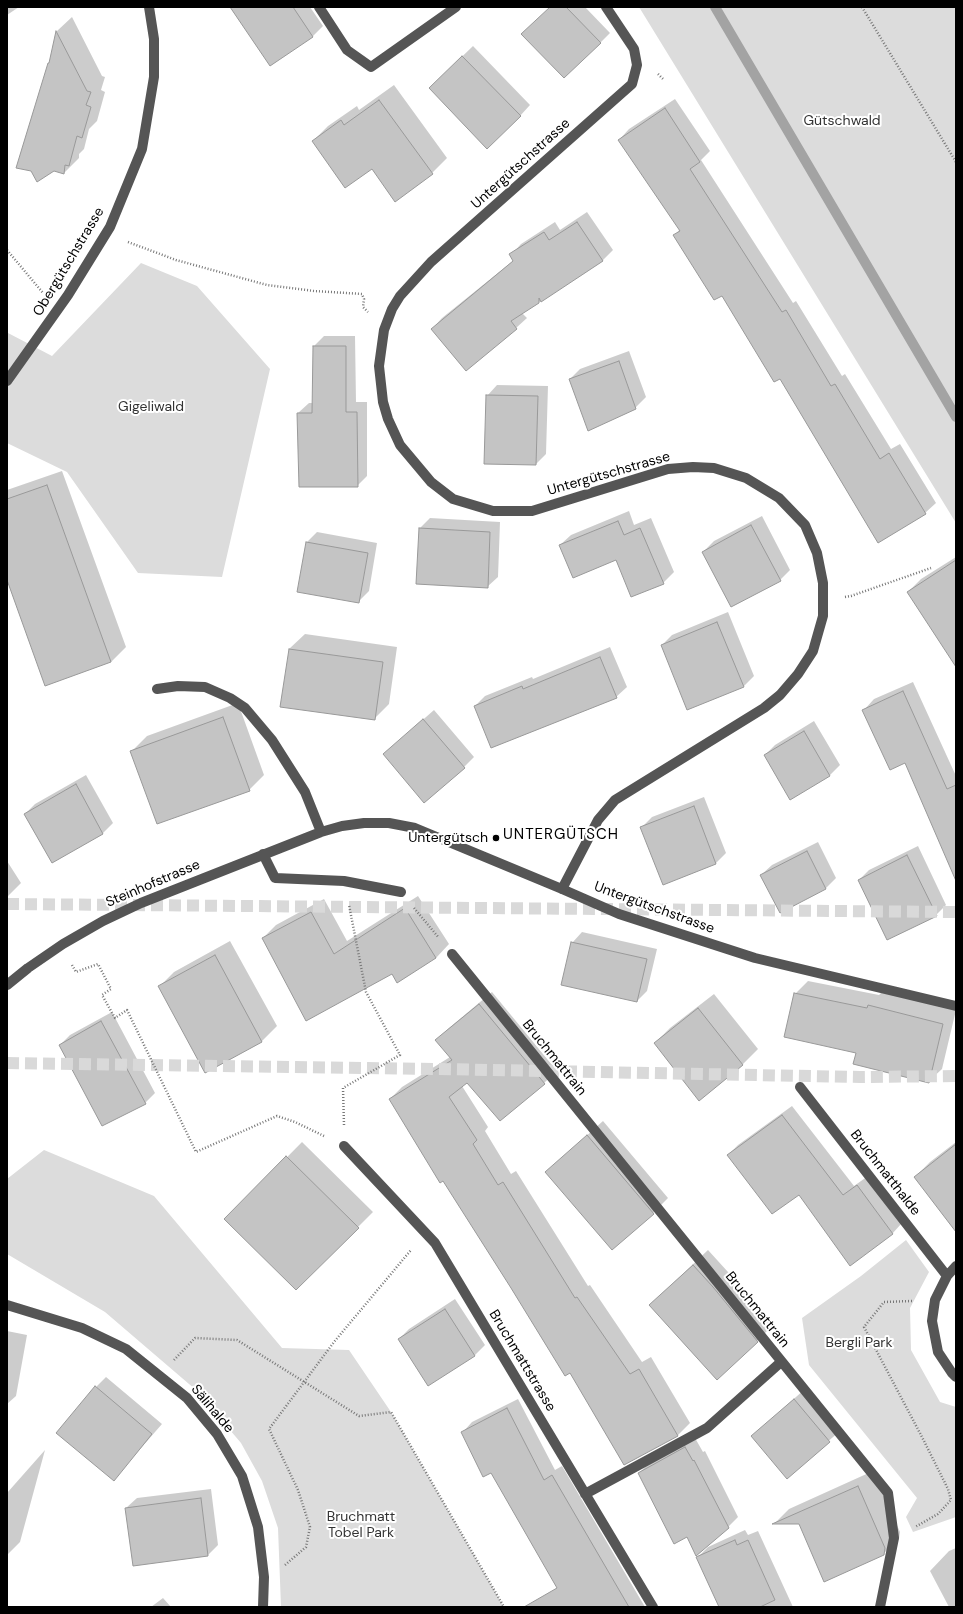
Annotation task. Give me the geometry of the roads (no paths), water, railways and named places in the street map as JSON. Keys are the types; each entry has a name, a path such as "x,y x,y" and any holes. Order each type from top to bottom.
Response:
{"street":[{"name":"Obergütschstrasse","path":"7,381 68,295 110,227 142,149 154,77 154,39 150,7"},
{"path":"318,7 347,50 371,67 456,7"},
{"name":"Untergütschstrasse","path":"606,7 634,49 637,65 632,84 431,262 400,296 392,309 384,330 380,360 380,388 382,402 400,445 431,482 453,499 493,512 532,511 668,469 693,467 714,468 746,478 780,498 805,525 817,552 823,583 823,616 813,651 798,674 780,695 764,708 615,800 598,820 562,889 619,914 755,958 956,1006"},
{"path":"157,689 178,686 205,687 230,698 245,708 272,740 305,792 321,832"},
{"name":"Steinhofstrasse","path":"7,985 28,968 63,944 103,921 141,903 263,854 321,832 342,826 364,823 389,823 415,828 562,889"},
{"path":"263,854 275,878 344,880 401,892"},
{"name":"Bruchmattrain","path":"452,954 888,1493 894,1538 880,1607"},
{"name":"Bruchmatthalde","path":"800,1088 947,1276"},
{"name":"Bruchmattstrasse","path":"344,1146 434,1243 653,1607"},
{"path":"956,1266 947,1276 935,1300 932,1321 938,1352 956,1377"},
{"name":"Sälihalde","path":"7,1305 82,1328 126,1349 187,1398 217,1434 242,1476 258,1527 264,1577 263,1607"},
{"name":"Bruchmattrain","path":"585,1494 708,1428 781,1362"}],"waterway":[{"path":"715,7 956,417"}],"tunnel":[{"path":"7,904 956,912"},
{"path":"7,1063 860,1077 956,1076"}],"place":[{"name":"Untergütsch","path":"496,838"}],"district":[{"name":"UNTERGÜTSCH","path":"561,835"}],"park label":[{"name":"Gütschwald","path":"842,121"},
{"name":"Gigeliwald","path":"151,407"},
{"name":"Bergli Park","path":"859,1343"},
{"name":"Bruchmatt Tobel Park","path":"361,1526"}]}
